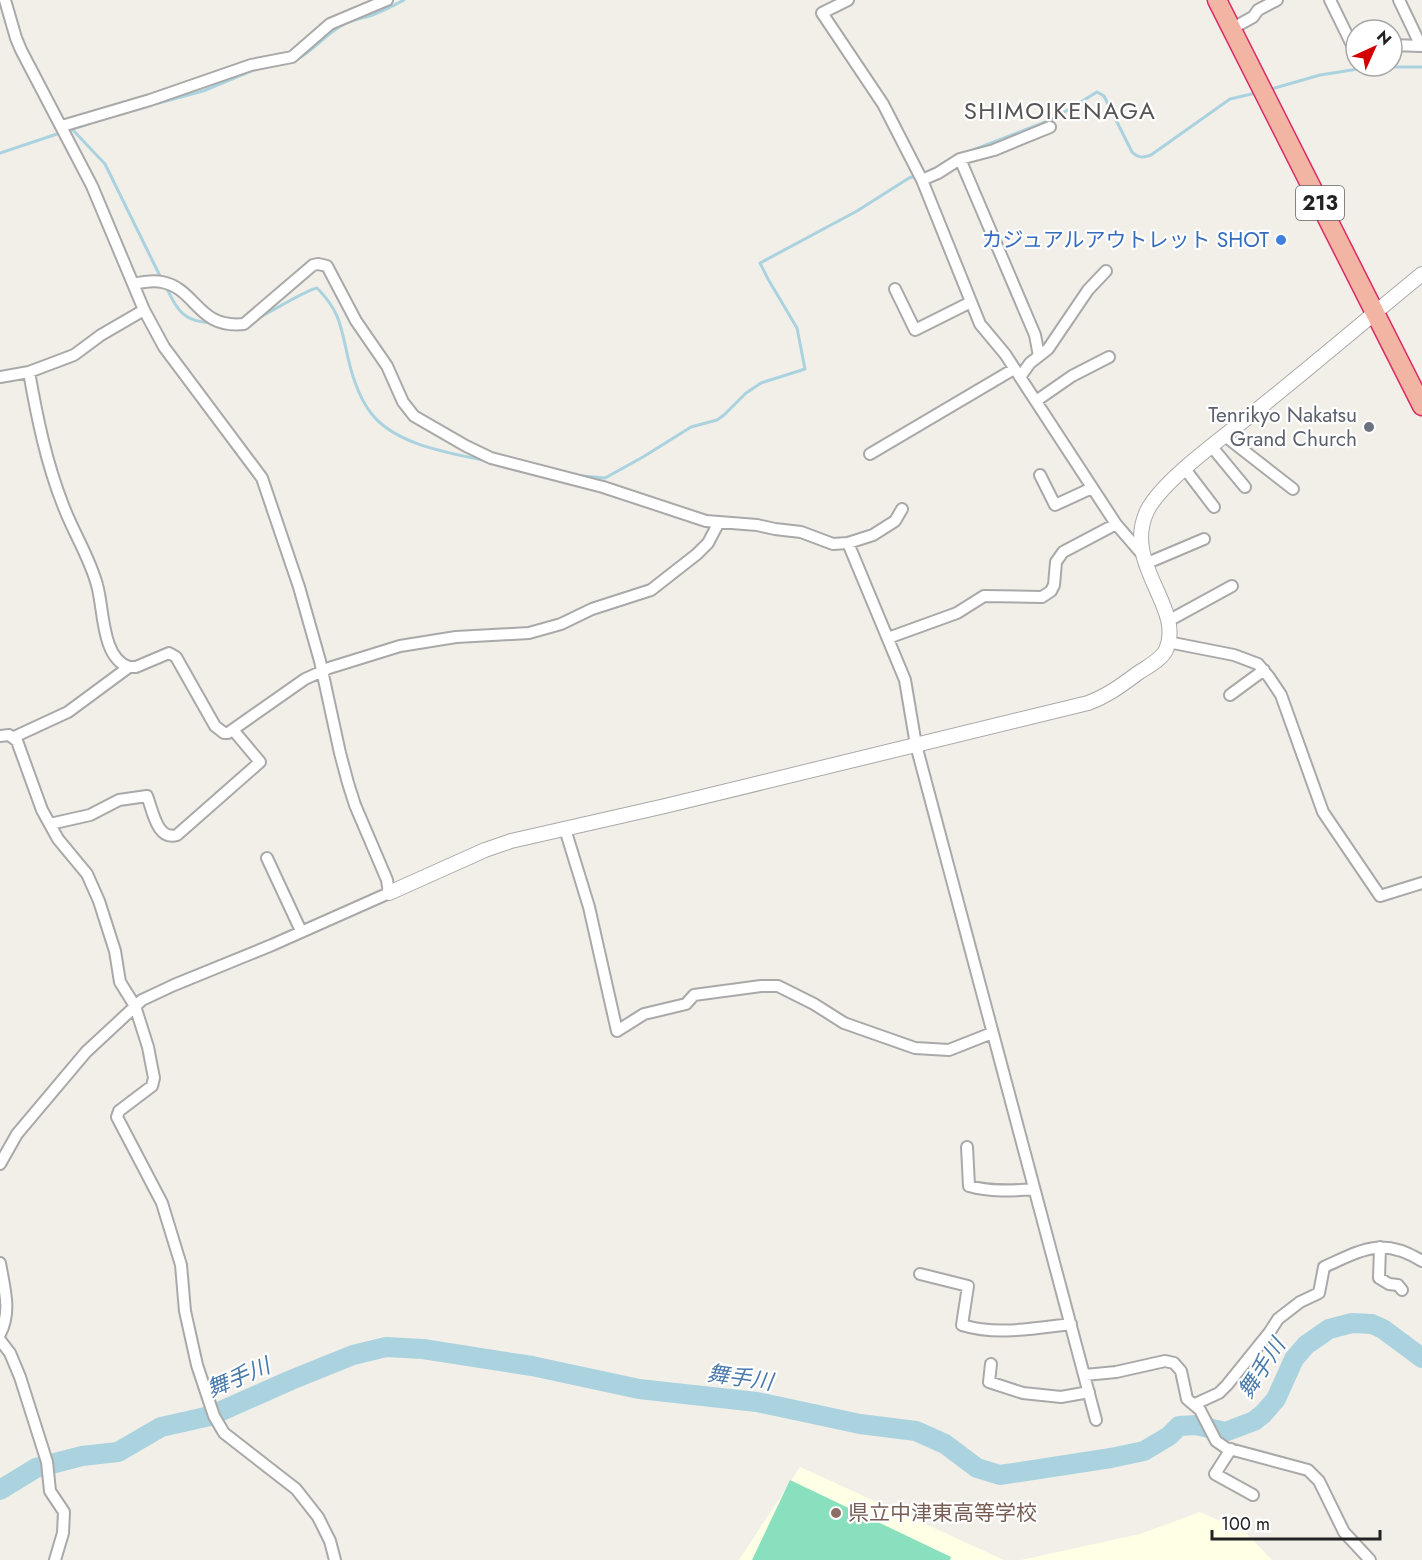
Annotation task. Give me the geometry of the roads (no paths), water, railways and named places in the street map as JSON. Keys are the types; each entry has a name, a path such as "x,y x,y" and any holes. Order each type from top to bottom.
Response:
{"highway":[{"name":"213","path":"1217,0 1422,406"}],"street":[{"path":"5,0 21,50 92,186 144,310 164,347 262,478 299,587 323,670 348,783 387,880 389,892"},
{"path":"62,126 150,100 251,65 292,57 330,24 387,0"},
{"path":"849,0 822,13 883,104 922,180 980,324 1005,354 1116,524 1143,558"},
{"path":"1231,28 1253,17 1258,10 1277,0"},
{"path":"1330,0 1344,29"},
{"path":"1399,0 1421,46 1404,45"},
{"path":"922,180 960,159 1012,144 1050,127"},
{"path":"960,159 1035,335 1039,356"},
{"path":"133,284 163,282 178,289 212,320 234,325 244,324 253,319 313,265 327,266 356,321 387,366 403,402 414,416 491,458 603,487 706,521 757,525 801,532 833,544 848,543 873,535 895,521 902,509"},
{"path":"870,454 1017,373 1030,363 1048,349 1088,290 1106,272"},
{"path":"1,1160 17,1134 86,1052 135,1006 151,995 301,932 485,850 511,841 916,745 1103,697 1158,659 1166,649 1170,635 1168,621 1143,558 1141,537 1148,510 1159,493 1185,469 1422,274"},
{"path":"895,289 915,330 971,302"},
{"path":"0,377 29,372 74,355 101,335 144,310"},
{"path":"1036,401 1072,376 1109,357"},
{"path":"29,372 38,422 53,478 68,519 98,586 105,633 112,649 120,662 129,667 136,667 165,653 176,657 215,726 224,733 234,731 305,679 323,670 400,646 488,634 529,633 561,624 592,609 651,590 698,554 708,543 719,522"},
{"path":"1225,436 1293,489"},
{"path":"1212,447 1245,487"},
{"path":"1185,469 1214,507"},
{"path":"1040,475 1055,505 1092,488"},
{"path":"888,638 957,613 984,596 1042,597 1054,585 1056,562 1063,552 1116,524"},
{"path":"1143,558 1204,539"},
{"path":"848,543 905,680 916,745 1096,1420"},
{"path":"1168,621 1232,586"},
{"path":"1168,642 1234,655 1258,664 1281,695 1323,812 1380,896 1422,883"},
{"path":"0,736 14,737 68,712 129,667"},
{"path":"1230,695 1264,670"},
{"path":"50,824 90,815 119,800 147,796 160,830 171,837 177,835 260,762 234,731"},
{"path":"14,737 19,745 37,799 50,824 58,839 87,874 95,889 106,920 120,982 135,1006 148,1047 154,1078 152,1086 119,1111 117,1117 162,1203 181,1265 185,1311 197,1365 214,1416 225,1433 296,1489 318,1517 330,1541 335,1560"},
{"path":"565,829 589,907 618,1031 644,1014 686,1004 694,995 760,986 778,986 814,1004 844,1023 915,1048 949,1050 992,1033"},
{"path":"267,858 301,932"},
{"path":"967,1147 969,1186 1012,1191 1034,1189"},
{"path":"1380,1247 1379,1278 1389,1284 1398,1285 1402,1290"},
{"path":"1195,1404 1219,1393 1227,1385 1278,1319 1300,1302 1319,1293 1324,1267 1364,1250 1380,1247 1397,1249 1422,1261"},
{"path":"0,1263 7,1305 4,1326 0,1334"},
{"path":"920,1274 968,1286 962,1325 979,1330 1014,1330 1071,1324"},
{"path":"0,1340 10,1353 20,1377 47,1462 50,1491 63,1512 63,1533 55,1560"},
{"path":"1085,1375 1170,1362 1181,1371 1185,1395 1200,1410 1216,1442 1231,1449 1308,1470 1320,1481 1344,1532 1370,1560"},
{"path":"991,1364 989,1382 1023,1393 1061,1397 1089,1392"},
{"path":"1231,1449 1215,1474 1253,1495"}],"waterway":[{"path":"277,65 297,59 344,24 375,14 404,0"},
{"path":"1268,90 1320,75 1371,67 1422,67"},
{"path":"155,104 203,91 259,68"},
{"path":"973,150 1053,119 1097,92 1104,96 1132,152 1146,157 1230,99 1256,93"},
{"path":"66,131 88,124"},
{"path":"72,129 105,164 161,278"},
{"path":"0,153 60,133"},
{"path":"933,170 945,162"},
{"path":"582,476 605,478 691,427 717,420 746,393 761,383 805,369 797,328 760,263 918,175"},
{"path":"166,287 183,314 195,320 213,323"},
{"path":"258,318 317,288 335,312 360,394 371,413 381,424 394,433 424,446 487,461"},
{"name":"舞手川","path":"0,1490 36,1468 82,1456 118,1452 161,1427 210,1416 353,1355 386,1347 423,1349 532,1366 639,1389 757,1402 860,1424 916,1431 945,1444 977,1468 1000,1475 1144,1451 1169,1436 1179,1426 1196,1425 1225,1432 1254,1421 1276,1399 1294,1359 1306,1345 1329,1329 1352,1323 1372,1324 1383,1329 1422,1358"}],"place":[{"name":"カジュアルアウトレット SHOT","path":"1281,240"},
{"name":"Tenrikyo Nakatsu Grand Church","path":"1369,427"},
{"name":"県立中津東高等学校","path":"836,1513"}],"district":[{"name":"SHIMOIKENAGA","path":"1060,111"}]}
